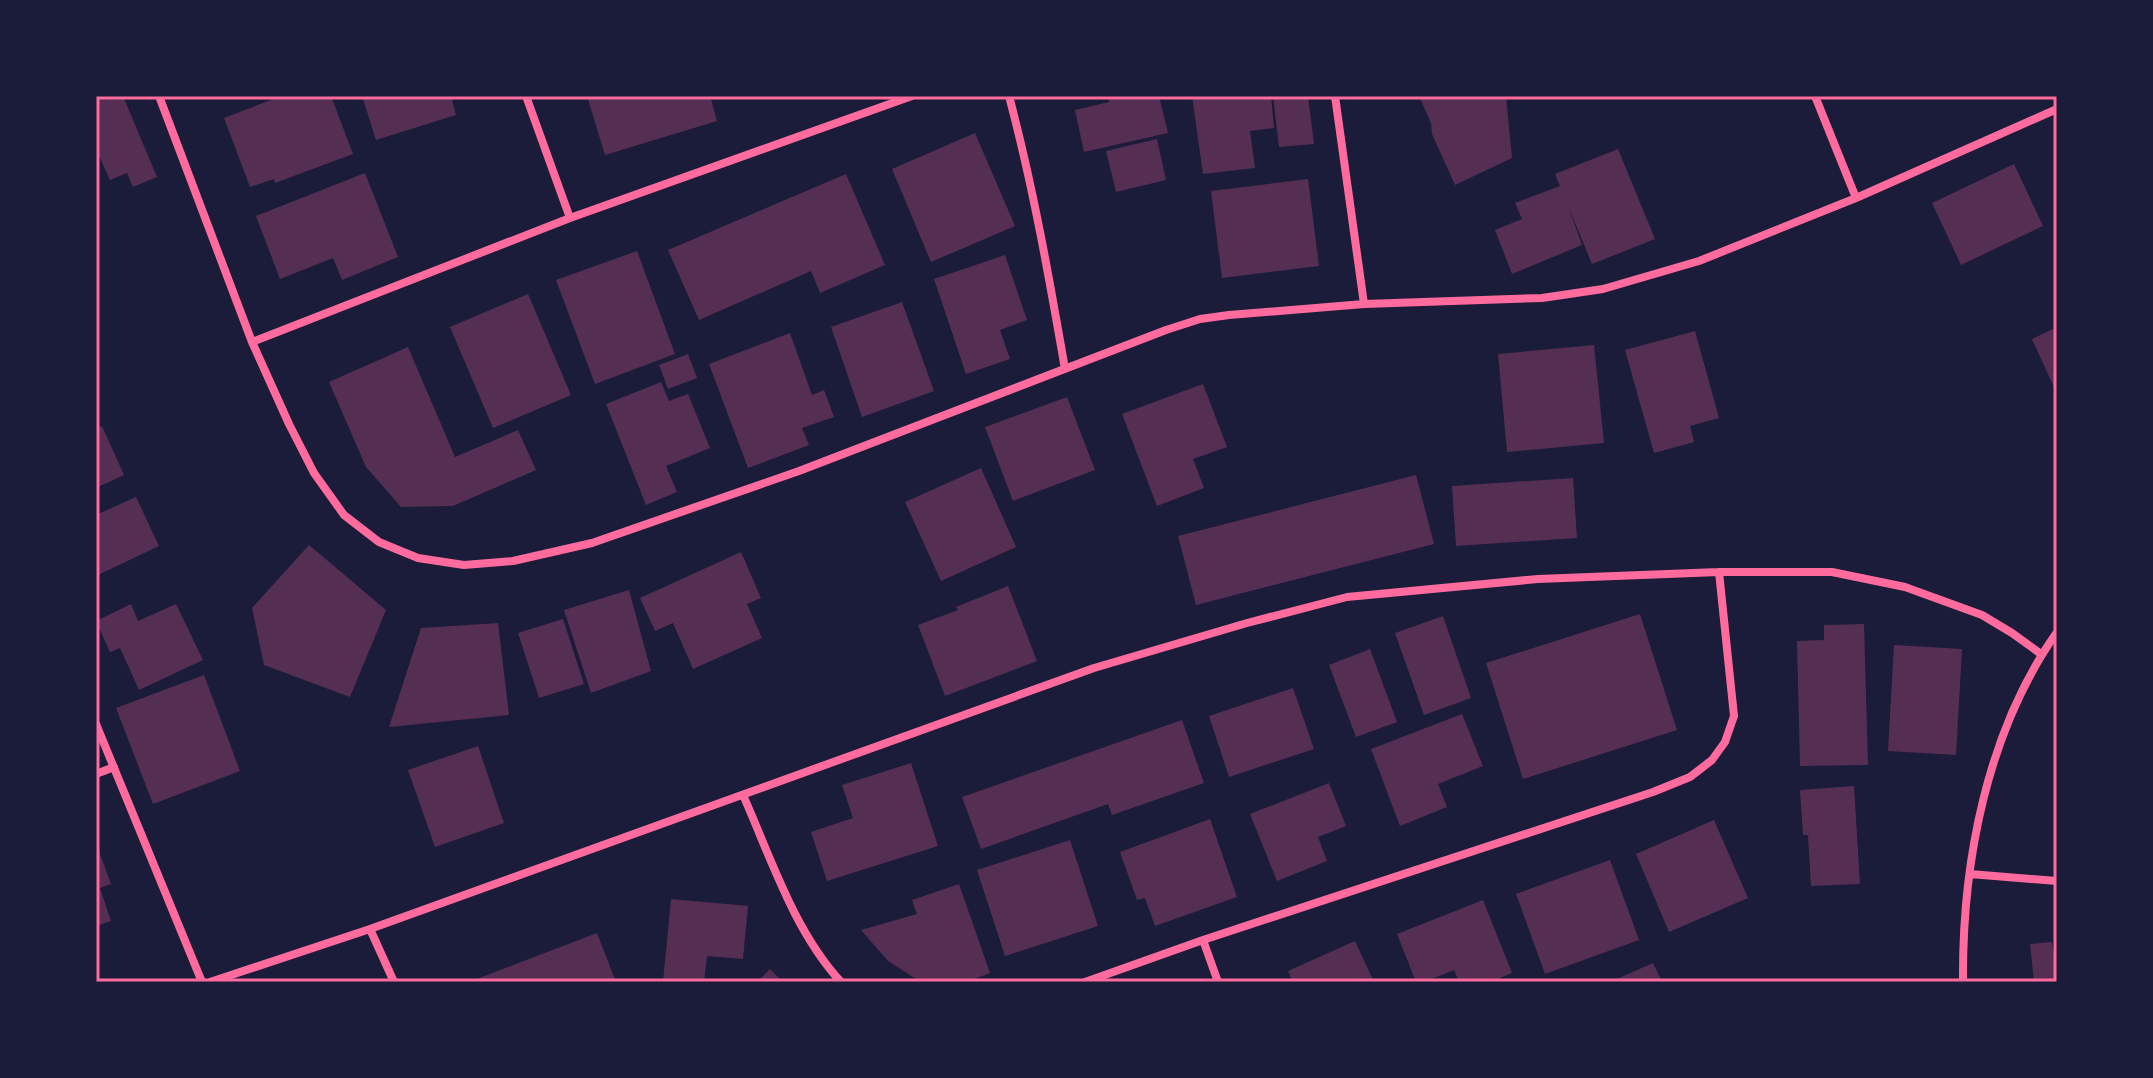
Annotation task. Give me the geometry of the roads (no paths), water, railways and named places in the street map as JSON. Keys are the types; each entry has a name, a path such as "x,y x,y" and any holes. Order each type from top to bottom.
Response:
{"street":[{"path":"159,96 252,342 314,473 344,515 379,542 418,558 464,565 513,561 592,543 799,471 1200,319 1364,304 1542,298 1603,289 1699,261 1856,198 2057,109"},
{"path":"526,96 570,218"},
{"path":"252,342 570,218 912,96"},
{"path":"1009,96 1044,249 1065,369"},
{"path":"1335,96 1364,304"},
{"path":"1815,96 1856,198"},
{"path":"210,982 370,929 1094,668 1347,597 1538,579 1719,572 1832,572 1905,587 1982,615 2041,654"},
{"path":"1085,982 1690,777 1712,760 1725,742 1734,716 1719,572"},
{"path":"1963,982 1962,953 1970,874 1978,821 1992,766 2014,704 2041,654 2057,632"},
{"path":"96,724 202,982"},
{"path":"96,774 114,767"},
{"path":"743,795 805,934 841,982"},
{"path":"1970,874 2057,881"},
{"path":"370,929 394,982"},
{"path":"1203,940 1218,982"}]}
